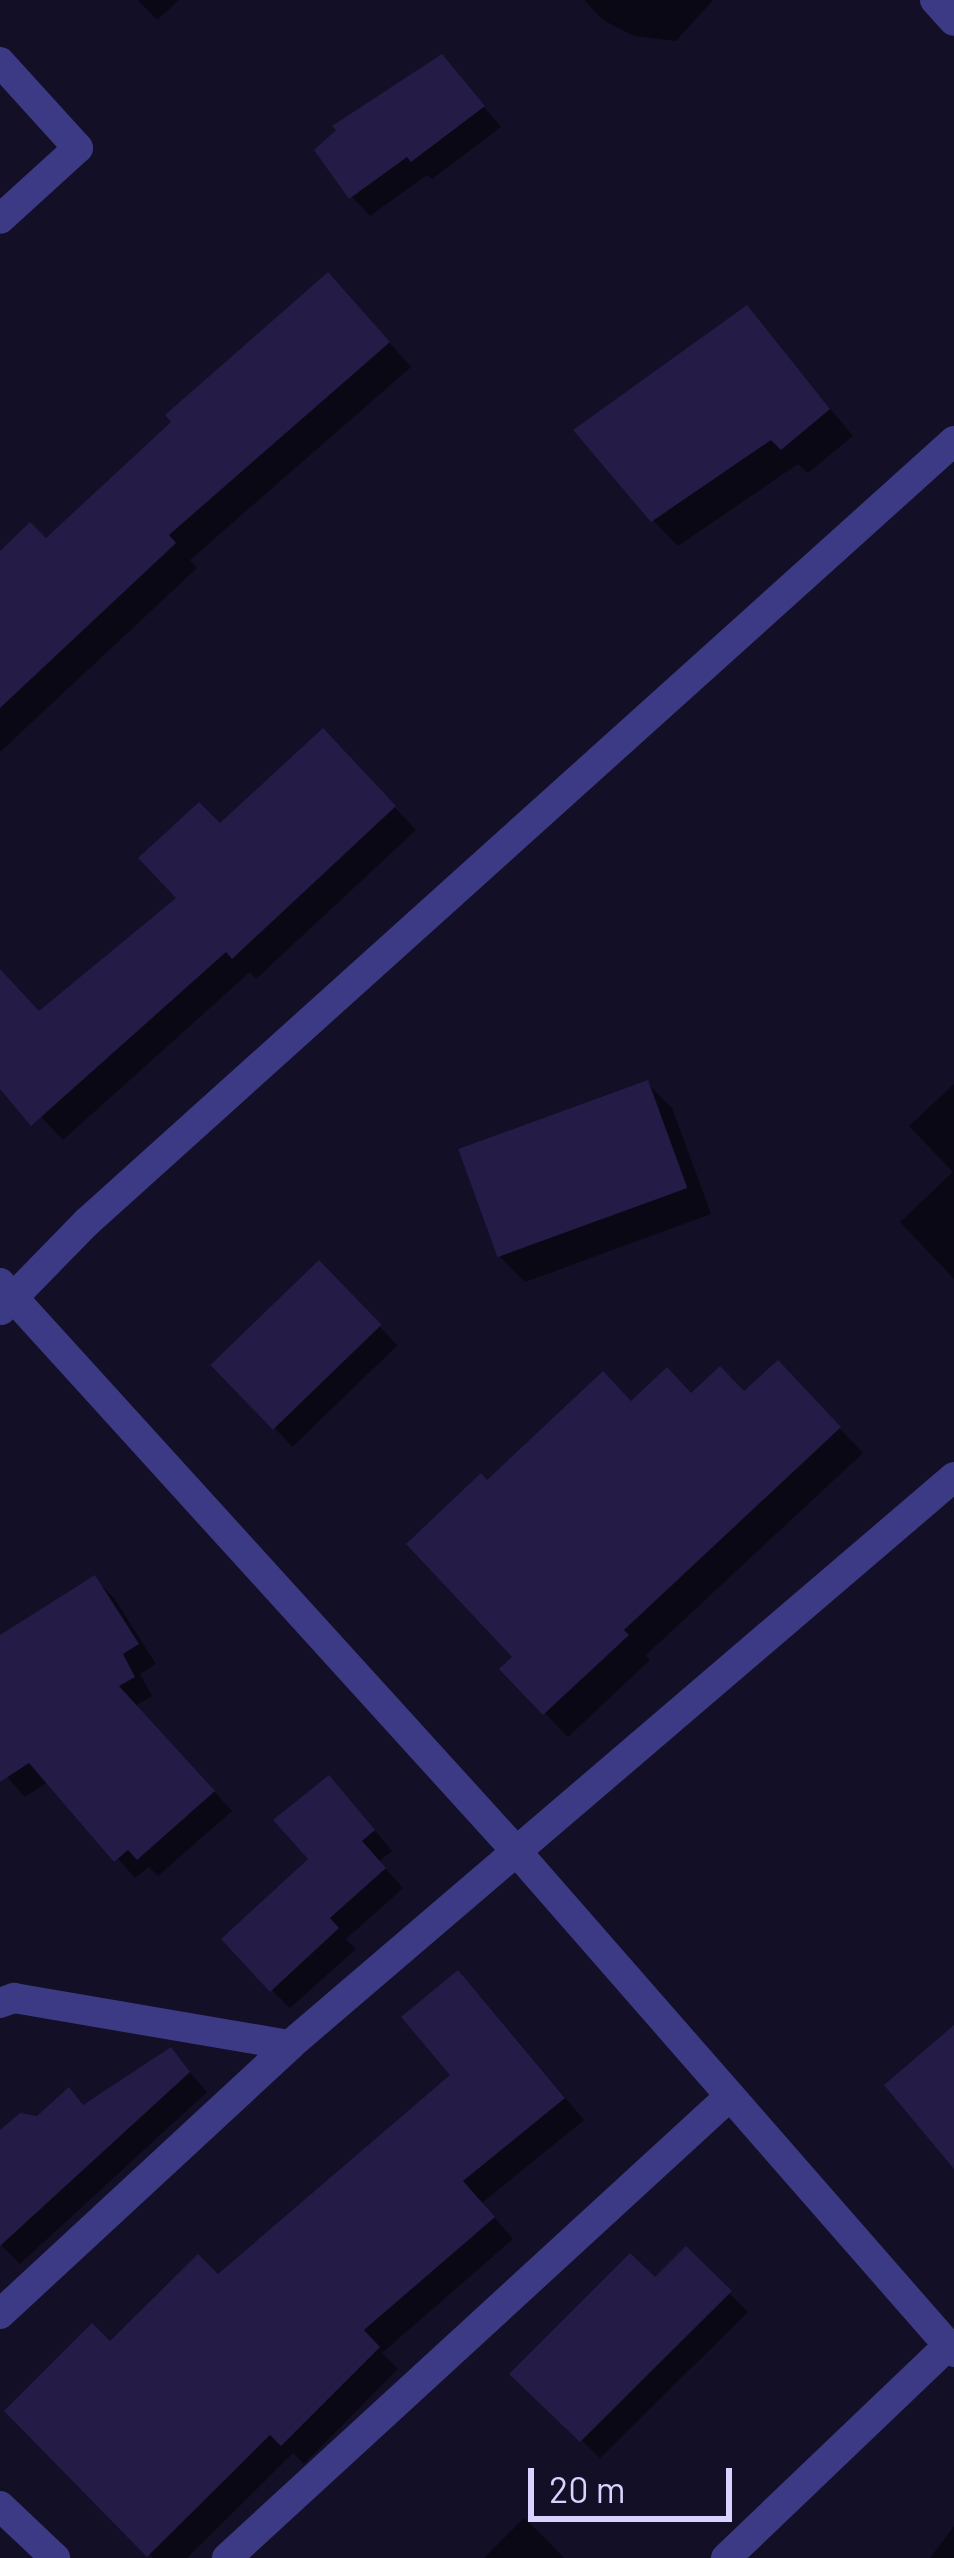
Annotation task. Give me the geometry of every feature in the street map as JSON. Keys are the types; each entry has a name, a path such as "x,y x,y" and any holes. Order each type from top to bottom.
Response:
{"street":[{"path":"935,0 954,21"},
{"path":"0,62 78,148 0,219"},
{"path":"726,2558 951,2349 517,1852 4,1298 954,441"},
{"path":"0,2314 290,2045 954,1477"},
{"path":"0,2003 14,1998 290,2045"},
{"path":"227,2558 730,2096"},
{"path":"0,2506 55,2558"}],"building":[{"path":"442,54 485,106 411,162 407,157 349,199 314,150 336,130 332,126"},
{"path":"328,272 390,342 169,535 176,543 0,708 0,551 30,522 46,538 171,422 165,415"},
{"path":"747,305 830,409 781,450 771,440 651,522 573,430"},
{"path":"323,728 396,806 232,959 226,952 31,1126 0,1089 0,969 39,1011 176,898 138,858 199,802 220,823"},
{"path":"648,1080 687,1188 498,1257 458,1149"},
{"path":"319,1260 382,1325 273,1430 210,1365"},
{"path":"778,1360 841,1427 624,1630 629,1635 543,1715 499,1669 512,1657 406,1544 481,1473 487,1480 603,1371 631,1401 667,1367 691,1393 720,1366 744,1391"},
{"path":"95,1575 139,1644 123,1654 135,1677 119,1686 215,1791 137,1860 128,1850 114,1862 29,1763 0,1782 0,1635"},
{"path":"329,1775 375,1830 362,1841 386,1868 330,1918 339,1928 270,1992 221,1939 308,1859 273,1820"},
{"path":"458,1970 565,2098 463,2181 495,2217 364,2330 380,2347 281,2446 270,2435 147,2557 4,2411 92,2323 110,2341 198,2254 218,2274 450,2075 401,2017"},
{"path":"954,2025 954,2169 884,2085"},
{"path":"171,2047 190,2072 0,2246 0,2130 20,2113 37,2116 69,2087 83,2105"},
{"path":"686,2246 732,2291 580,2442 509,2374 630,2253 655,2277"}]}
